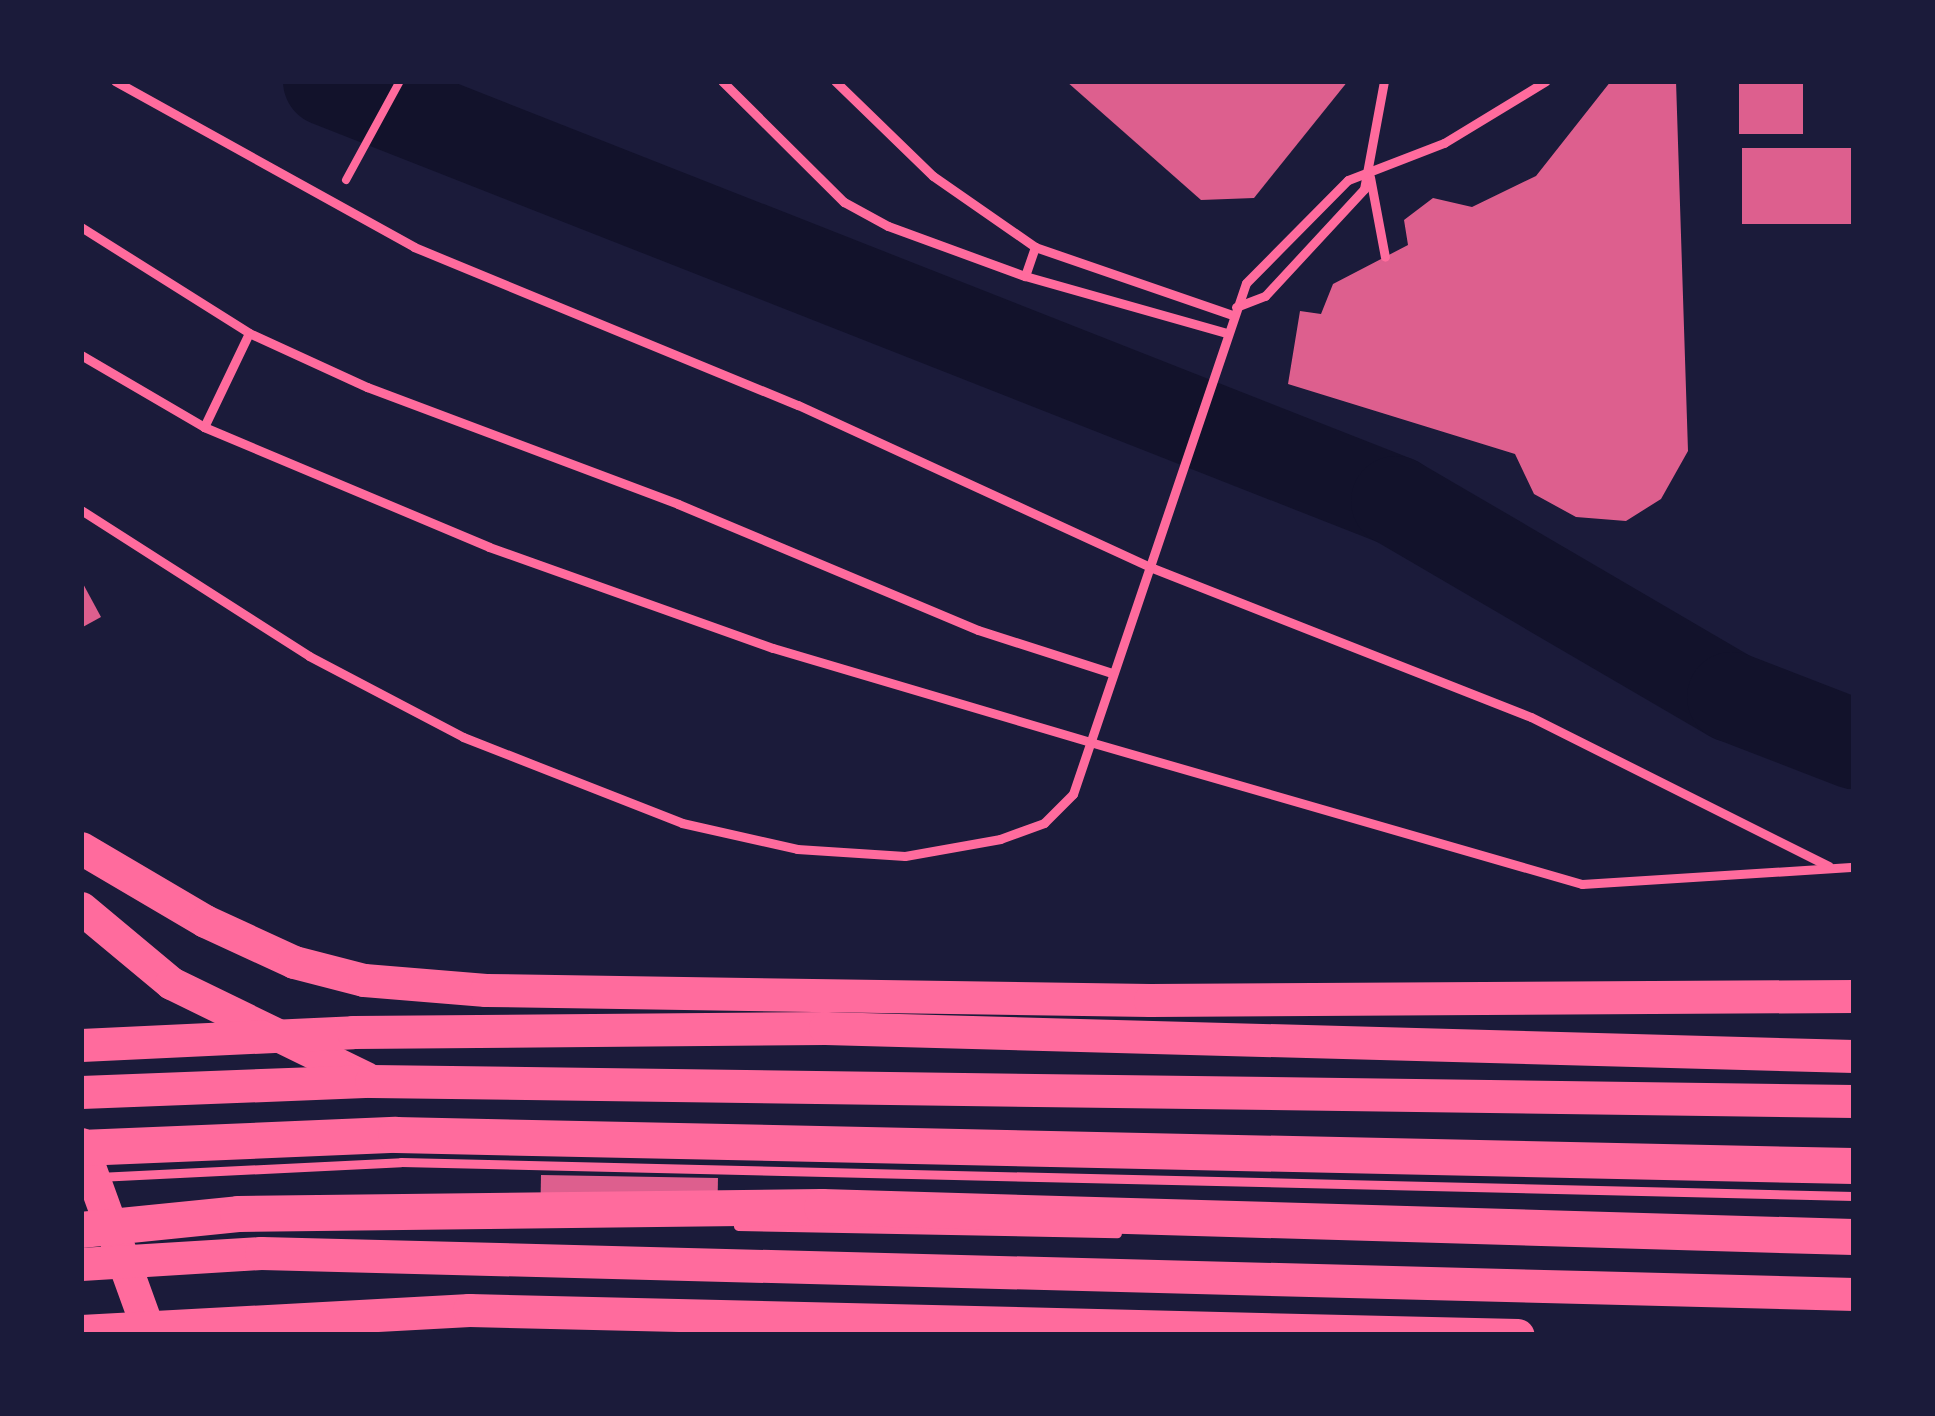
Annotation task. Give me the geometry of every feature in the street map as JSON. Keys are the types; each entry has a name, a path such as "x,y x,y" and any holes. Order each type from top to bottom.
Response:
{"highway":[{"path":"81,848 205,921 294,962 364,980 486,990 1150,1000 1854,996"},
{"path":"81,908 171,983 371,1081"},
{"path":"81,1045 353,1032 825,1028 1854,1056"},
{"path":"81,1092 371,1081 1854,1101"},
{"path":"155,1329 124,1261 89,1231 85,1162 397,1136 1854,1166"},
{"path":"89,1231 238,1214 822,1207 1854,1237"},
{"path":"81,1264 261,1253 1854,1294"},
{"path":"469,1310 627,1335"},
{"path":"81,1331 469,1310 1518,1335"}],"lane":[{"path":"115,81 414,247 798,405 1150,567 1531,716 1829,866"},
{"path":"722,81 844,202 1025,277 1226,338"},
{"path":"836,81 933,176 1035,247 1234,311 1265,296 1364,189 1384,81"},
{"path":"81,510 309,656 463,737 682,823 774,844 904,856 1000,839 1044,823 1073,794 1246,283 1348,180 1500,115 1546,81"},
{"path":"1369,171 1384,257"},
{"path":"81,227 249,333 977,630 1112,673"},
{"path":"1025,277 1035,247"},
{"path":"204,427 249,333"},
{"path":"81,355 204,427 489,547 730,633 1090,742 1582,884 1854,867"},
{"path":"85,1162 400,1162 1854,1196"},
{"path":"319,1229 702,1225"},
{"path":"725,1226 1140,1234"},
{"path":"89,1231 210,1233"},
{"path":"1259,1236 1854,1246"}],"path":[{"path":"346,178 400,81"}],"building":[{"path":"1066,81 1348,81 1254,198 1201,200"},
{"path":"1611,81 1676,81 1688,451 1661,499 1626,521 1576,517 1534,494 1515,454 1288,384 1300,311 1321,314 1333,284 1408,245 1404,220 1433,198 1472,207 1536,176"},
{"path":"1739,81 1803,81 1803,134 1739,134"},
{"path":"1742,148 1854,148 1854,224 1742,224"},
{"path":"81,580 101,617 81,628"},
{"path":"541,1175 718,1178 717,1216 540,1213"}],"waterway":[{"path":"328,81 1396,501 1732,697 1854,744"}]}
